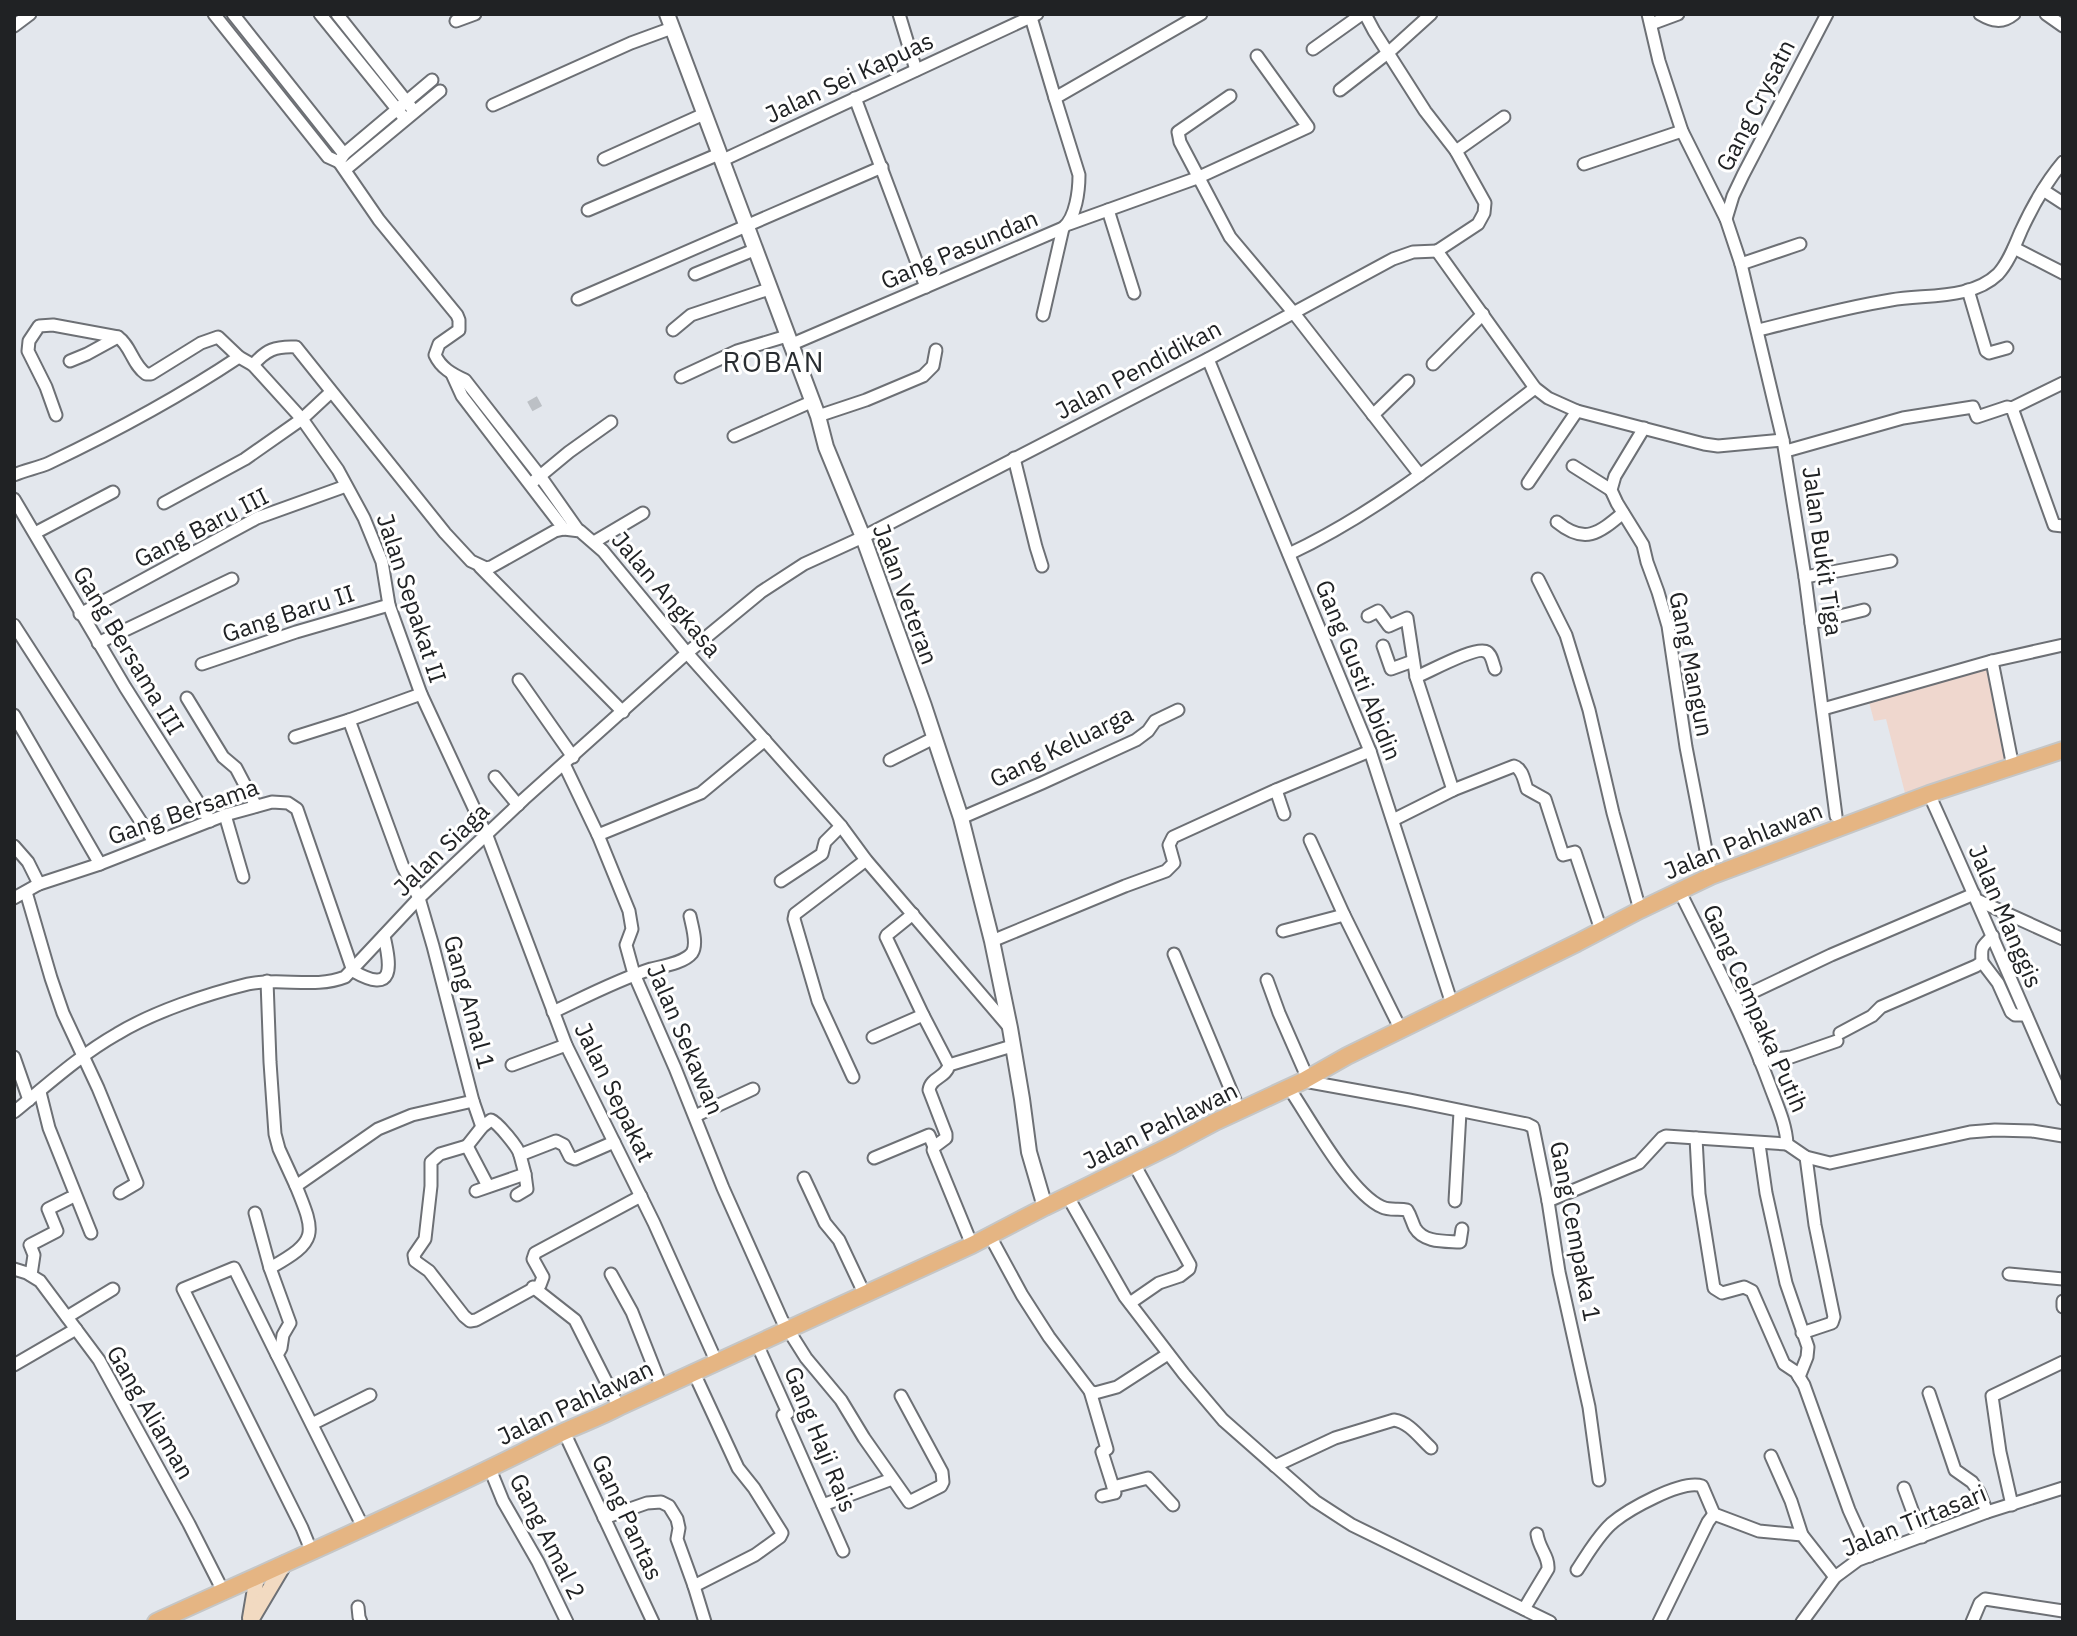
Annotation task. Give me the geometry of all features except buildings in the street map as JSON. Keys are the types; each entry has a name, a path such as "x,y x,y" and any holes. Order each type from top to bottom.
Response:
{"main road":[{"name":"Jalan Pahlawan","path":"156,1622 972,1245 1215,1122 1300,1083 1347,1056 1679,890 1837,821 2063,750"},
{"path":"250,1622 285,1563"},
{"path":"250,1622 257,1577"}],"street":[{"path":"14,26 30,14"},
{"path":"214,14 328,157 343,162"},
{"path":"233,14 343,162 379,220 457,315 459,330 439,344 435,355 452,374 465,380 535,480 564,529"},
{"path":"320,14 401,104"},
{"path":"337,14 409,115"},
{"path":"456,21 475,14"},
{"path":"899,14 916,70"},
{"path":"1033,15 1055,98 1201,14"},
{"path":"1313,49 1364,14 1425,111 1456,151 1482,194 1484,213 1478,224 1437,251"},
{"path":"1340,90 1431,14"},
{"path":"1678,14 1650,19 1659,61 1682,131 1726,219 1741,264 1784,445 1903,418 1973,407 1977,417 2012,408 2063,383"},
{"name":"Gang Crysatn","path":"1726,219 1743,175 1827,14"},
{"path":"1980,14 2000,21 2014,14"},
{"path":"2046,14 2063,26"},
{"name":"Jalan Sei Kapuas","path":"588,210 721,157 1033,15"},
{"path":"493,105 631,43 670,21"},
{"name":"Jalan Veteran","path":"670,21 818,416 831,460 863,537 961,818 992,941 1010,1028 1029,1152 1045,1207"},
{"path":"1043,315 1066,226 1197,178 1308,127 1257,56"},
{"path":"343,162 401,104 432,80"},
{"path":"343,162 440,91"},
{"path":"1230,96 1178,132 1197,178 1230,237 1293,312 1420,475"},
{"path":"855,98 926,287"},
{"name":"Gang Pasundan","path":"681,377 737,351 788,340 926,287 1066,226 1079,175 1055,98"},
{"path":"604,159 704,114"},
{"path":"1456,151 1504,117"},
{"path":"1584,164 1682,131"},
{"path":"1759,330 1894,299 1968,290 1990,280 2000,272 2043,190 2063,162"},
{"path":"578,299 882,167"},
{"path":"2043,190 2063,203"},
{"path":"1108,210 1134,293"},
{"path":"1741,264 1800,244"},
{"path":"2014,248 2063,273"},
{"path":"695,274 754,250"},
{"name":"Jalan Pendidikan","path":"863,537 1208,359 1393,259 1413,252 1437,251"},
{"name":"Jalan Bukit Tiga","path":"1437,251 1535,388 1548,398 1577,411 1704,444 1784,445 1815,622 1837,821"},
{"path":"673,330 691,315 769,289"},
{"path":"1968,290 1986,351 1989,353 2007,348"},
{"path":"1433,364 1483,314"},
{"path":"56,415 28,351 33,333 39,326 53,325 118,337"},
{"path":"70,361 118,337"},
{"name":"Jalan Sepakat II","path":"118,337 126,343 146,374 151,374 201,343 218,337 239,357 253,365 302,419 326,452 364,518 382,562 389,605 421,694 487,836"},
{"path":"253,365 264,352 273,348 296,347 445,533 623,712"},
{"path":"818,416 923,376 933,366 936,350"},
{"path":"14,475 86,445 239,357"},
{"name":"Gang Gusti Abidin","path":"1208,359 1370,751 1452,1004"},
{"path":"1373,415 1408,381"},
{"path":"1289,554 1343,527 1420,475 1535,388"},
{"path":"164,503 245,459 302,419 331,392"},
{"path":"734,436 811,402"},
{"path":"2012,408 2054,525 2063,526"},
{"path":"1528,483 1577,411"},
{"path":"535,480 611,422"},
{"path":"1573,466 1611,490 1615,476 1644,428"},
{"path":"1014,458 1042,566"},
{"path":"535,480 578,530"},
{"name":"Gang Baru III","path":"80,614 257,518 346,486"},
{"name":"Gang Mangun","path":"1611,490 1643,545 1668,626 1686,747 1711,876"},
{"path":"35,533 113,492"},
{"name":"Gang Bersama III","path":"14,499 80,614 210,821"},
{"path":"594,542 643,513"},
{"path":"1557,522 1572,534 1594,533 1623,513"},
{"name":"Jalan Angkasa","path":"477,564 491,567 555,531 578,530 586,535 841,826 866,860 1010,1028"},
{"name":"Jalan Siaga","path":"353,971 419,898 687,653 777,581 804,564 863,537"},
{"path":"1805,577 1891,561"},
{"path":"98,643 232,579"},
{"path":"1538,579 1566,635 1589,710 1640,910"},
{"name":"Gang Baru II","path":"202,664 389,605"},
{"path":"1815,622 1864,610"},
{"path":"1368,616 1378,611 1389,626 1407,618 1416,677 1453,790"},
{"path":"14,625 154,842"},
{"path":"1823,709 1992,661 2063,645"},
{"path":"1383,646 1391,669 1413,661"},
{"path":"1416,677 1480,650 1490,654 1495,669"},
{"path":"1992,661 2013,767"},
{"name":"Jalan Sekawan","path":"519,680 568,760 632,923 626,945 634,974 782,1320 806,1358 841,1400 909,1502 941,1486 943,1482 942,1472 901,1396"},
{"path":"295,737 421,694"},
{"path":"187,698 223,757 236,768 256,806"},
{"name":"Gang Keluarga","path":"961,818 1136,740 1155,721 1178,710"},
{"path":"14,715 100,864"},
{"name":"Gang Amal 1","path":"296,1186 378,1129 412,1115 473,1101 419,898 403,867 349,720"},
{"path":"890,760 934,738"},
{"path":"598,835 701,793 765,740"},
{"path":"992,941 1166,871 1174,863 1169,845 1173,837 1370,751"},
{"path":"1393,820 1453,790 1514,766 1521,771 1527,789 1545,799 1563,855 1575,852 1601,930"},
{"path":"495,777 518,805"},
{"path":"1276,790 1284,814"},
{"name":"Jalan Manggis","path":"1929,794 2063,1099"},
{"name":"Gang Bersama","path":"14,898 39,884 100,864 225,815 281,801 293,804 297,809 353,971"},
{"path":"225,815 243,877"},
{"path":"781,881 822,854 825,842 841,826"},
{"name":"Jalan Sepakat","path":"487,836 566,1045 654,1223 717,1363"},
{"path":"1310,840 1401,1030"},
{"path":"14,846 28,862 39,884"},
{"path":"853,1077 818,1001 794,919 795,914 866,860"},
{"name":"Gang Cempaka Putih","path":"1679,890 1760,1061 1786,1129 1787,1144"},
{"path":"26,892 63,1013 85,1057 137,1183 120,1193"},
{"path":"1734,1001 1831,955 1976,897 2063,939"},
{"path":"913,914 886,937 949,1065 946,1073 929,1086 946,1134 946,1138 934,1147"},
{"path":"1283,931 1344,915"},
{"path":"553,1012 634,974 691,955 695,943 690,916"},
{"path":"14,1112 117,1033 168,1010 207,996 267,981 329,982 353,971 382,979 390,969 384,936"},
{"path":"1993,936 1982,946 1982,962 1998,983 2011,1012 2026,1015"},
{"path":"1174,954 1240,1112"},
{"path":"1760,1061 1791,1057 1839,1037 1881,1007 1982,962"},
{"path":"1267,980 1300,1083 1342,1168 1364,1195 1386,1210 1410,1212 1415,1227 1431,1240 1460,1242 1462,1229"},
{"path":"267,981 275,1134 309,1218 309,1234 302,1248 270,1268"},
{"path":"873,1037 923,1015"},
{"path":"512,1065 566,1045"},
{"path":"949,1065 1012,1046"},
{"path":"14,1057 29,1100"},
{"name":"Gang Cempaka 1","path":"1300,1083 1409,1100 1533,1127 1559,1272 1589,1407 1599,1480"},
{"path":"695,1116 753,1089"},
{"path":"40,1092 49,1128 91,1233"},
{"path":"473,1101 482,1127"},
{"path":"1455,1201 1460,1112"},
{"path":"517,1195 527,1189 517,1146 491,1120 467,1146 440,1154 431,1162 425,1239 415,1252 415,1261 429,1271 470,1321 540,1285 543,1277 533,1259 535,1253 641,1196"},
{"path":"1802,1333 1832,1323 1834,1317 1815,1225 1806,1157 1830,1163 1957,1135 1995,1130 2063,1136"},
{"path":"874,1158 929,1135 972,1245"},
{"name":"Gang Cempaka Putih","path":"1548,1201 1639,1163 1666,1136 1787,1144 1806,1157"},
{"path":"1696,1138 1699,1194 1714,1288 1722,1293 1744,1287 1751,1289 1784,1364 1799,1377 1817,1418 1849,1510 1870,1556"},
{"path":"520,1155 556,1141 564,1145 570,1157 575,1159 614,1142"},
{"path":"1759,1144 1766,1193 1786,1283 1808,1350 1799,1377"},
{"path":"467,1146 482,1188 525,1174"},
{"path":"1130,1303 1159,1283 1180,1276 1190,1265 1134,1164"},
{"path":"804,1178 864,1293"},
{"path":"1068,1197 1125,1297 1168,1354 1223,1420 1275,1466 1315,1501 1352,1525 1550,1622"},
{"path":"22,1271 34,1255 30,1245 57,1231 48,1209 70,1198"},
{"path":"255,1213 290,1323 277,1355"},
{"path":"990,1236 1049,1337 1090,1391 1107,1449 1102,1452 1115,1493 1102,1496"},
{"path":"311,1550 183,1289 234,1268 363,1527"},
{"name":"Gang Aliaman","path":"22,1271 47,1289 105,1369 223,1591"},
{"path":"611,1274 632,1312 662,1388"},
{"path":"2009,1274 2063,1279"},
{"path":"533,1287 575,1320 619,1407"},
{"path":"67,1317 113,1289"},
{"path":"14,1365 76,1329"},
{"name":"Gang Haji Rais","path":"757,1344 788,1413 783,1415 843,1551"},
{"path":"1090,1391 1095,1393 1117,1387 1168,1354"},
{"path":"2012,1505 1992,1396 2063,1362"},
{"path":"694,1373 738,1468 782,1533 755,1555 694,1586"},
{"path":"1929,1393 1955,1470 1972,1482 1987,1512"},
{"path":"312,1424 370,1395"},
{"path":"1275,1466 1335,1438 1394,1420 1402,1421 1431,1448"},
{"name":"Gang Pantas","path":"564,1432 653,1622"},
{"path":"1771,1456 1802,1535 1835,1577"},
{"name":"Gang Amal 2","path":"490,1469 503,1501 538,1562 567,1622"},
{"path":"1113,1487 1148,1478 1173,1505"},
{"path":"823,1505 892,1479"},
{"path":"1577,1570 1612,1523 1643,1503 1697,1484 1702,1486 1714,1514 1759,1531 1802,1535"},
{"path":"1904,1488 1922,1537"},
{"name":"Jalan Tirtasari","path":"1802,1622 1835,1577 1858,1560 1987,1512 2063,1488"},
{"path":"604,1518 647,1503 661,1502 669,1506 677,1519 677,1539 705,1622"},
{"path":"1659,1622 1714,1514"},
{"path":"1524,1609 1548,1569 1549,1561 1538,1544 1537,1534"},
{"path":"1972,1622 1980,1603 1987,1598 2063,1611"},
{"path":"358,1607 361,1622"}],"shaded area":[{"path":"1987,667 2008,759 1905,793 1886,719 1874,721 1868,698"}],"tunnel":[{"path":"532,399 538,410"}],"district":[{"name":"ROBAN","path":"774,361"}]}
